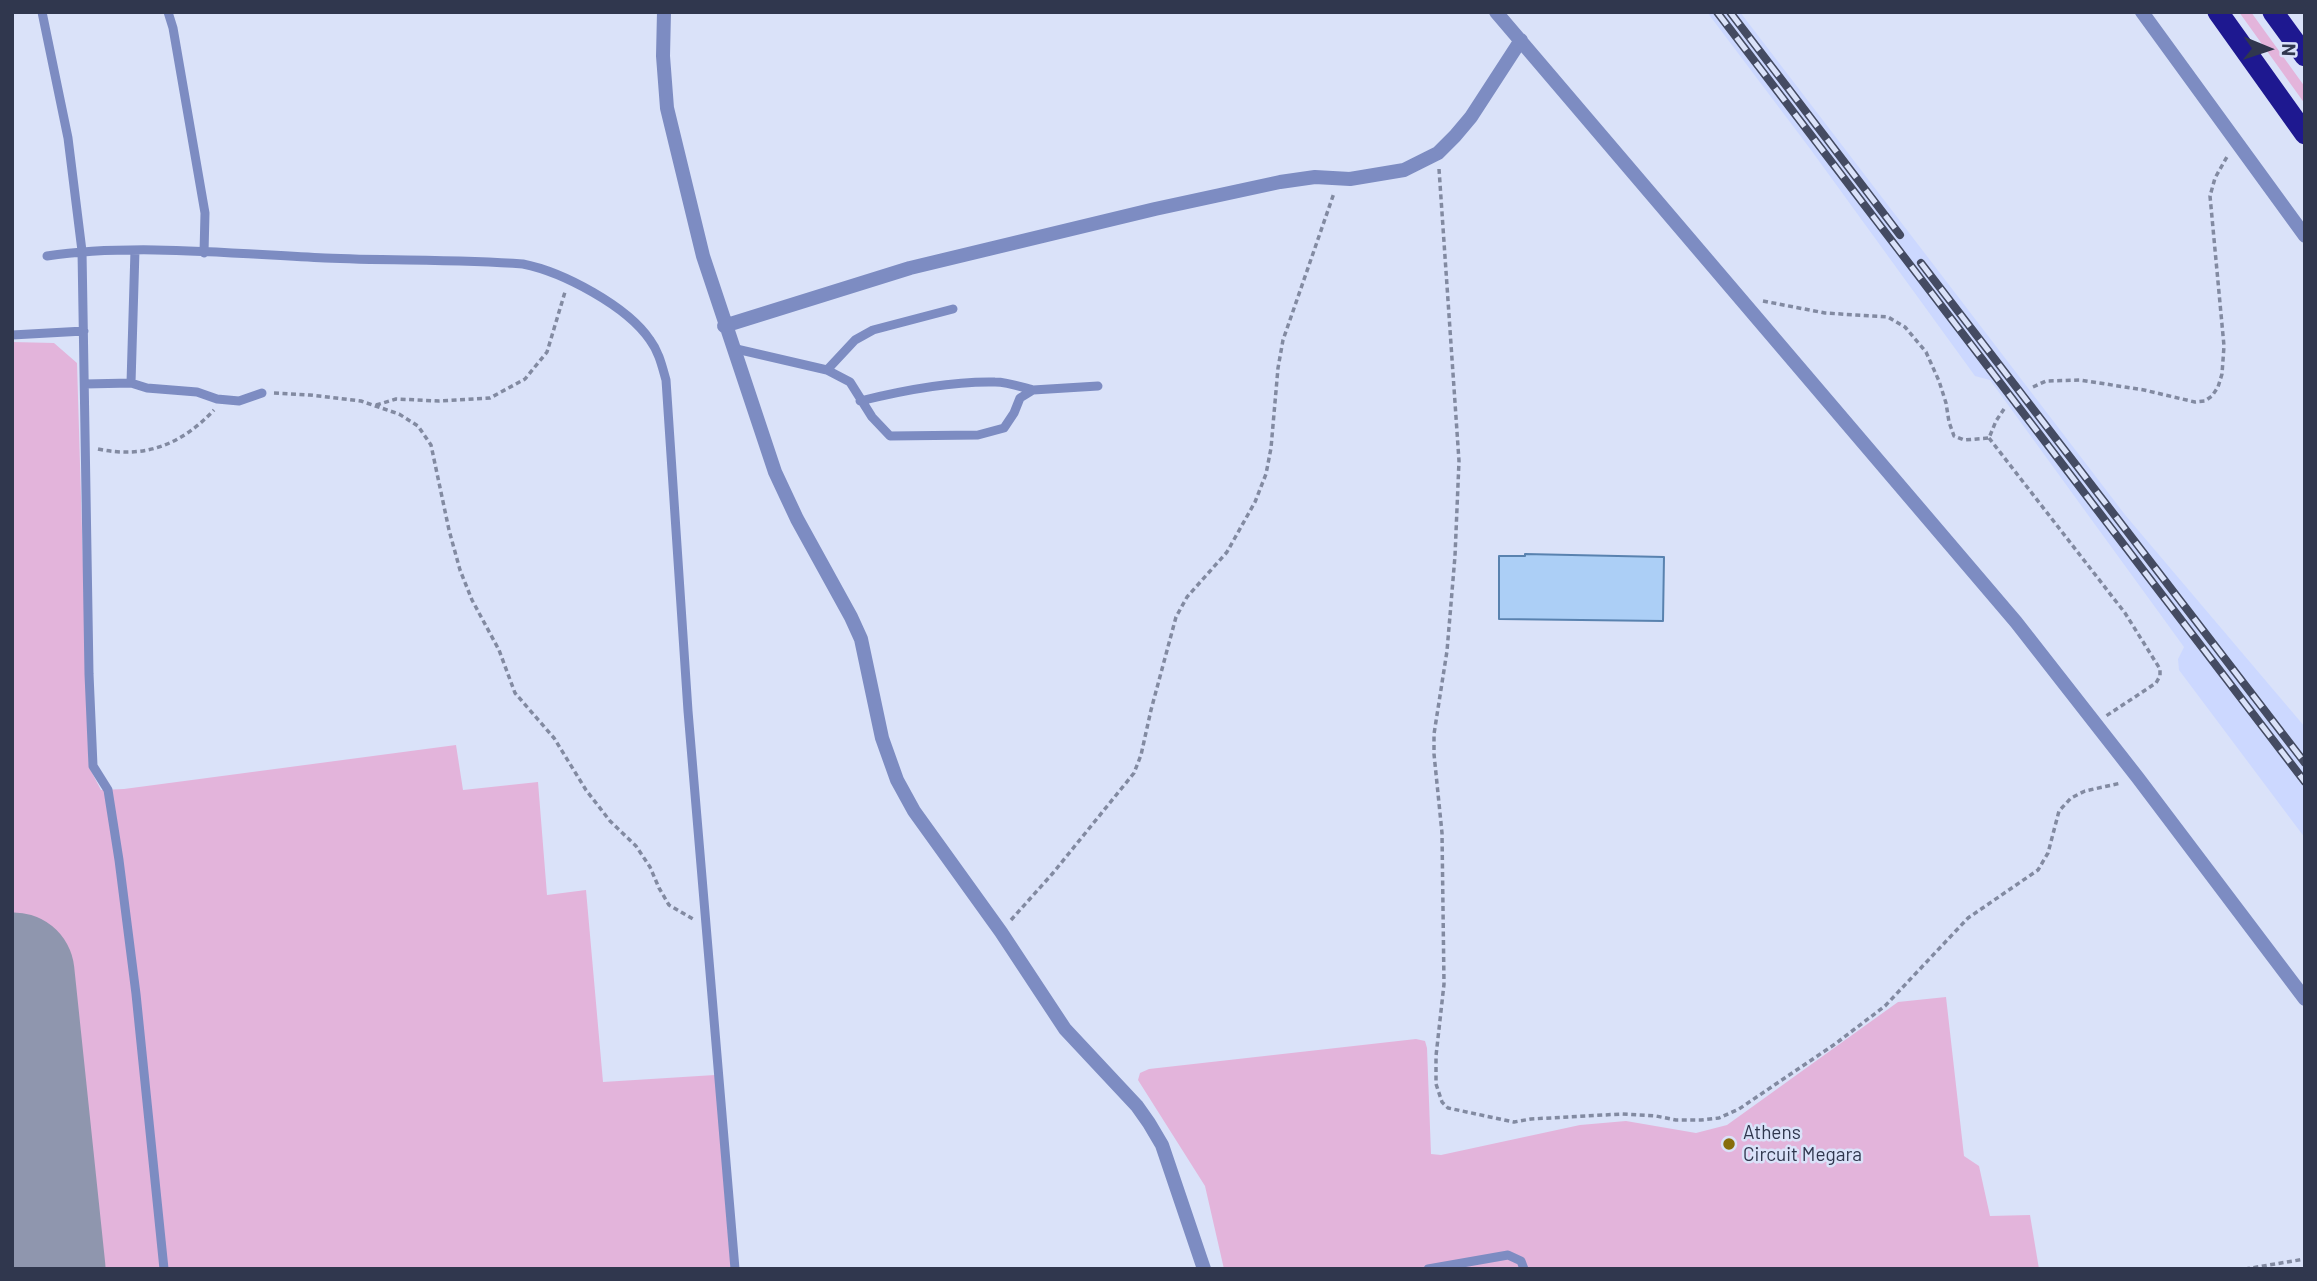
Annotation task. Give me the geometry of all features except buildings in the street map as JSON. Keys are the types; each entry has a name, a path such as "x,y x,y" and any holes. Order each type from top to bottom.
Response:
{"highway":[{"path":"2218,12 2305,134"},
{"path":"2273,12 2305,57"}],"street":[{"path":"664,12 664,85 667,108 703,256 724,326 775,472 861,639 882,738 897,780 914,811 1001,932 1065,1029 1137,1106 1156,1134 1171,1167 1204,1269"},
{"path":"1496,12 2016,622 2305,999"},
{"path":"2142,12 2305,236"},
{"path":"724,326 910,268 1224,194 1315,177 1373,176 1404,170 1438,153 1471,117 1521,40"}],"lane":[{"path":"42,12 68,138 82,251 93,765 108,790 119,860 136,994 164,1269"},
{"path":"168,12 205,212 204,253"},
{"path":"131,383 135,250"},
{"path":"47,256 82,251 135,250 400,262 507,263 538,267 569,280 620,310 638,325 652,342 666,380 688,711 735,1269"},
{"path":"827,370 855,340 873,330 953,309"},
{"path":"12,335 84,331"},
{"path":"732,348 827,370 850,382 872,418 890,436 978,435 1004,428 1014,414 1020,398 1033,390"},
{"path":"860,401 908,390 963,384 998,382 1033,390 1098,386"},
{"path":"85,384 131,383 148,388 197,392 223,400 239,401 262,393"},
{"path":"1427,1269 1508,1255 1521,1261 1524,1269"}],"path":[{"path":"2033,387 2046,381 2080,380 2144,390 2195,402 2205,401 2211,396 2218,387 2222,374 2224,346 2210,196 2215,178 2238,142"},
{"path":"1438,153 1458,461 1455,556 1447,651 1436,711 1434,744 1442,833 1444,984 1436,1084 1442,1102 1448,1108 1514,1122 1622,1114 1701,1120 1719,1118 1739,1109 1824,1052 1885,1006 1968,918 2038,870 2048,853 2059,811 2071,797 2138,778"},
{"path":"1001,932 1054,873 1134,773 1176,617 1187,597 1227,552 1255,502 1266,474 1283,340 1340,178"},
{"path":"374,405 396,399 439,401 490,398 525,379 547,352 569,280"},
{"path":"1744,302 1755,300 1825,313 1888,317 1905,327 1926,352 1939,381 1954,436 1964,440 1989,439"},
{"path":"262,393 361,401 399,414 418,426 431,445 460,570 472,600 499,650 515,693 554,738 586,790 610,821 636,846 670,905 706,927"},
{"path":"86,446 107,451 135,451 159,447 183,438 202,423 223,400"},
{"path":"1989,439 2004,409"},
{"path":"1989,439 2125,613 2160,669 2156,683 2096,723"},
{"path":"2245,1269 2305,1259"}],"shaded area":[{"path":"1707,12 1740,12 2126,516 2305,727 2305,838 2179,670 2178,659 2184,647 1990,380 1975,376"},
{"path":"2239,12 2251,12 2305,87 2305,104"},
{"path":"12,342 54,343 77,363 89,767 101,790 456,745 463,790 538,782 547,895 586,890 603,1082 715,1075 731,1269 97,1269 62,942 12,947"},
{"name":"Athens Circuit Megara","path":"1946,997 1964,1156 1979,1166 1990,1216 2030,1215 2039,1269 1224,1269 1205,1186 1138,1080 1140,1073 1149,1069 1416,1039 1425,1041 1427,1048 1431,1154 1441,1155 1580,1125 1626,1121 1696,1133 1727,1125 1898,1002"}],"taxiway":[{"path":"12,1005 17,1005"}],"runway":[{"path":"14,973 45,1269"}],"railway":[{"path":"1717,12 2305,782"},
{"path":"1730,12 1900,235"},
{"path":"1921,263 2305,763"}],"place":[{"name":"Athens Circuit Megara","path":"1729,1144"}]}
